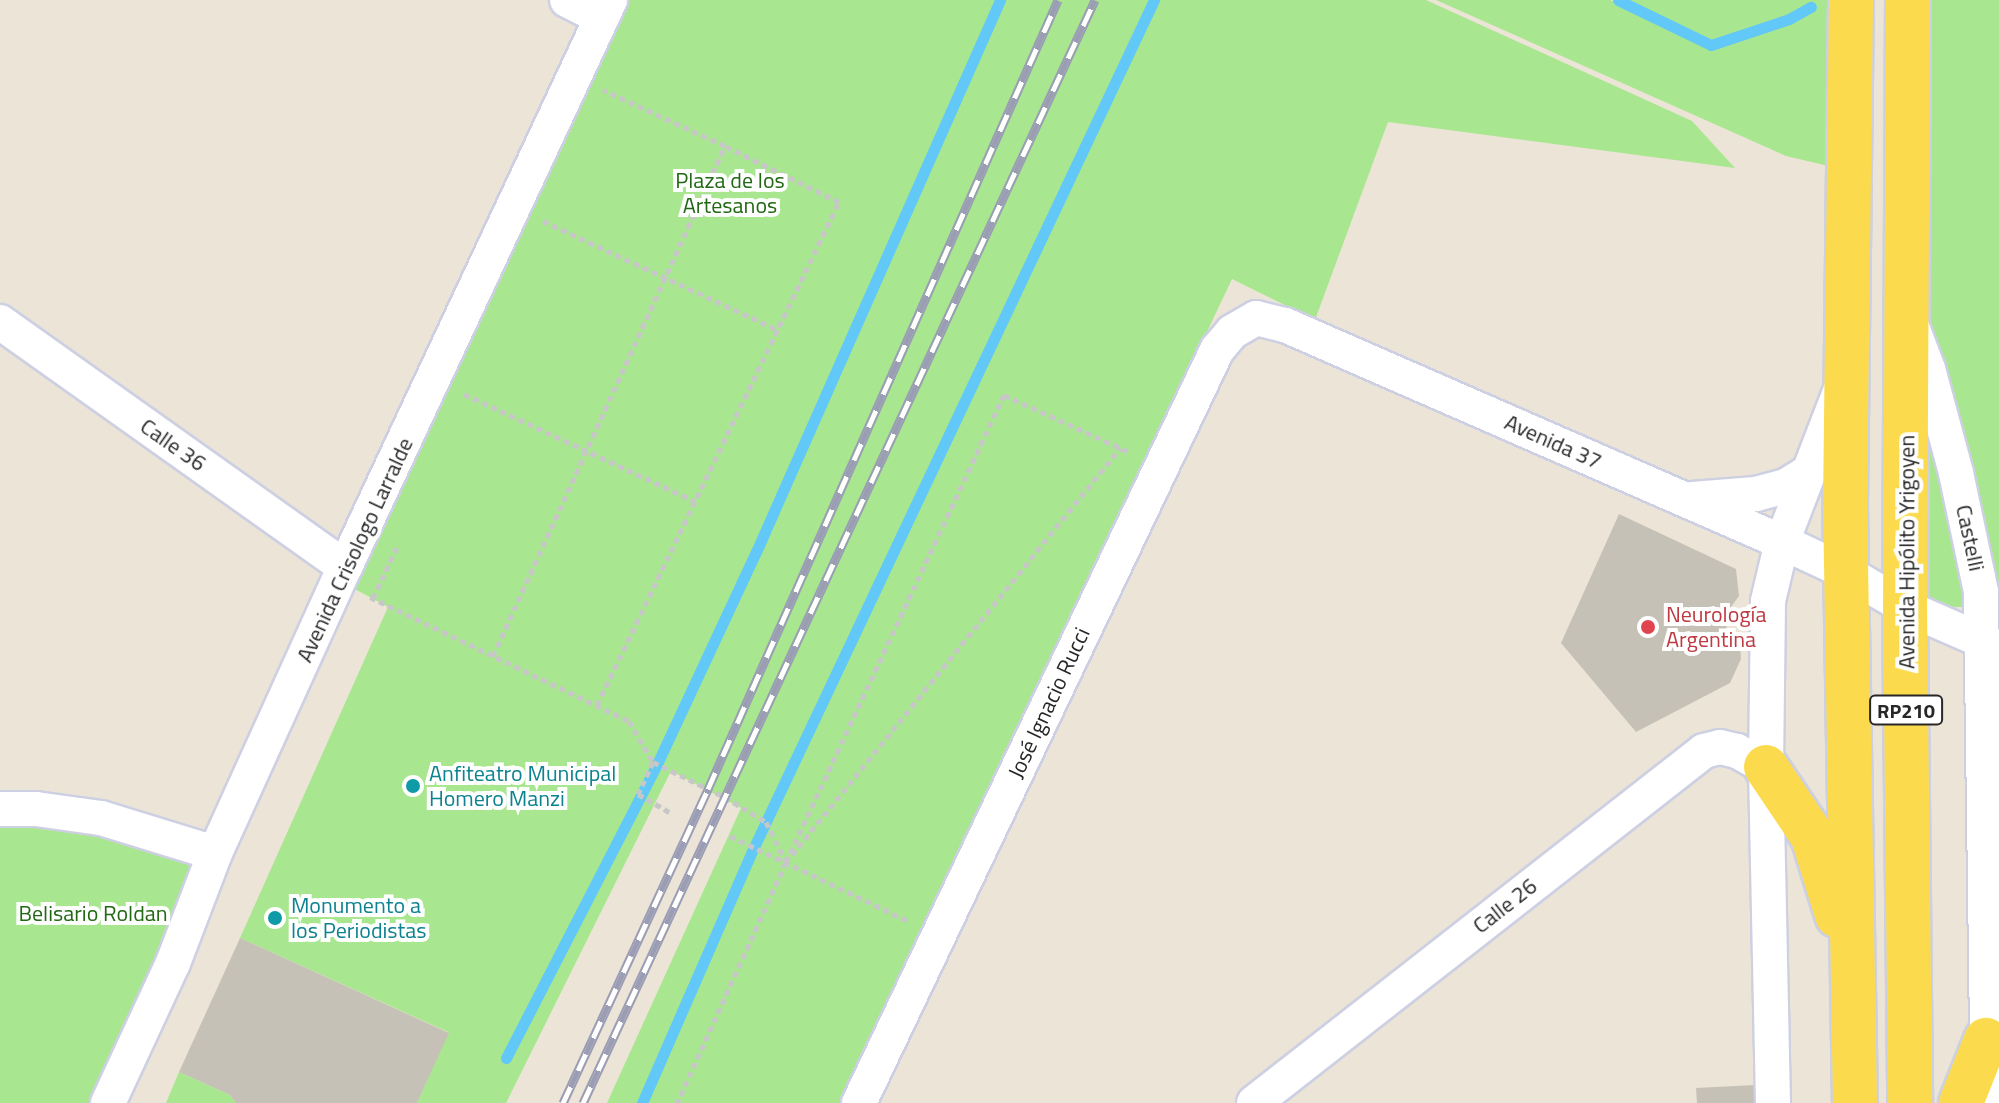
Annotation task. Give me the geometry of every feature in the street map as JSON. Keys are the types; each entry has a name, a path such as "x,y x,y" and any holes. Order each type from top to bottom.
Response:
{"main road":[{"name":"RP210","path":"1851,0 1846,572 1855,1103"},
{"name":"Avenida Hipólito Yrigoyen","path":"1908,0 1905,607 1910,1103"},
{"path":"1766,767 1813,837 1853,981"},
{"path":"1961,1103 1986,1040"}],"street":[{"path":"567,0 606,9"},
{"name":"Avenida Crisologo Larralde","path":"108,1103 173,963 215,853 354,580 606,9"},
{"name":"Castelli","path":"1908,317 1928,369 1956,473 1991,645 1986,1040 1988,1103"},
{"name":"Avenida 37","path":"1256,318 1285,325 1782,542 1846,572 1905,607 1991,645"},
{"name":"José Ignacio Rucci","path":"859,1103 1217,350 1232,332 1256,318"},
{"name":"Calle 36","path":"0,322 354,580"},
{"path":"1773,1103 1766,767 1768,601 1782,542 1847,375"},
{"path":"1683,499 1721,499 1756,494 1786,486 1810,471"},
{"name":"Calle 26","path":"1254,1103 1704,751 1720,747 1737,751 1766,767"},
{"path":"0,809 36,809 101,818 215,853"}],"path":[{"path":"595,87 839,202 597,705"},
{"path":"493,656 725,146"},
{"path":"534,217 778,330"},
{"path":"454,390 695,501"},
{"path":"677,1103 1004,395 1134,455 1127,469"},
{"path":"786,862 1120,448"},
{"path":"354,580 493,656 629,721 653,762 725,797 766,822 786,862"},
{"path":"653,762 638,794 671,813"},
{"path":"730,836 913,923"},
{"path":"907,937 920,909"}],"green space":[{"name":"Plaza de los Artesanos","path":"620,0 1426,0 1692,121 1735,168 1388,122 1315,320 1232,279 841,1103 607,1103 741,808 671,771 506,1103 417,1103 448,1032 240,938 388,607 351,587"},
{"path":"1436,0 1610,0 1676,30 1618,0 1851,0 1850,171 1786,156"},
{"path":"1907,0 1999,0 1999,607 1907,607"},
{"name":"Belisario Roldan","path":"0,809 215,853 108,1103 0,1103"},
{"path":"179,1072 230,1095 236,1103 166,1103"}],"building":[{"name":"Neurología Argentina","path":"1619,514 1736,569 1739,596 1725,615 1728,638 1740,643 1741,659 1730,683 1636,732 1561,643"},
{"path":"240,938 449,1033 417,1103 236,1103 230,1095 179,1072"},
{"path":"1755,1085 1756,1103 1697,1103 1696,1088"}],"waterway":[{"path":"506,1058 657,764 756,552 1000,0"},
{"path":"642,1103 754,847 1154,0"},
{"path":"1618,0 1711,45 1789,19 1811,7"}],"railway":[{"path":"563,1103 708,789 1058,0"},
{"path":"583,1103 1095,0"}],"place":[{"name":"Neurología Argentina","path":"1648,627"},
{"name":"Anfiteatro Municipal Homero Manzi","path":"413,786"},
{"name":"Monumento a los Periodistas","path":"275,918"}]}
